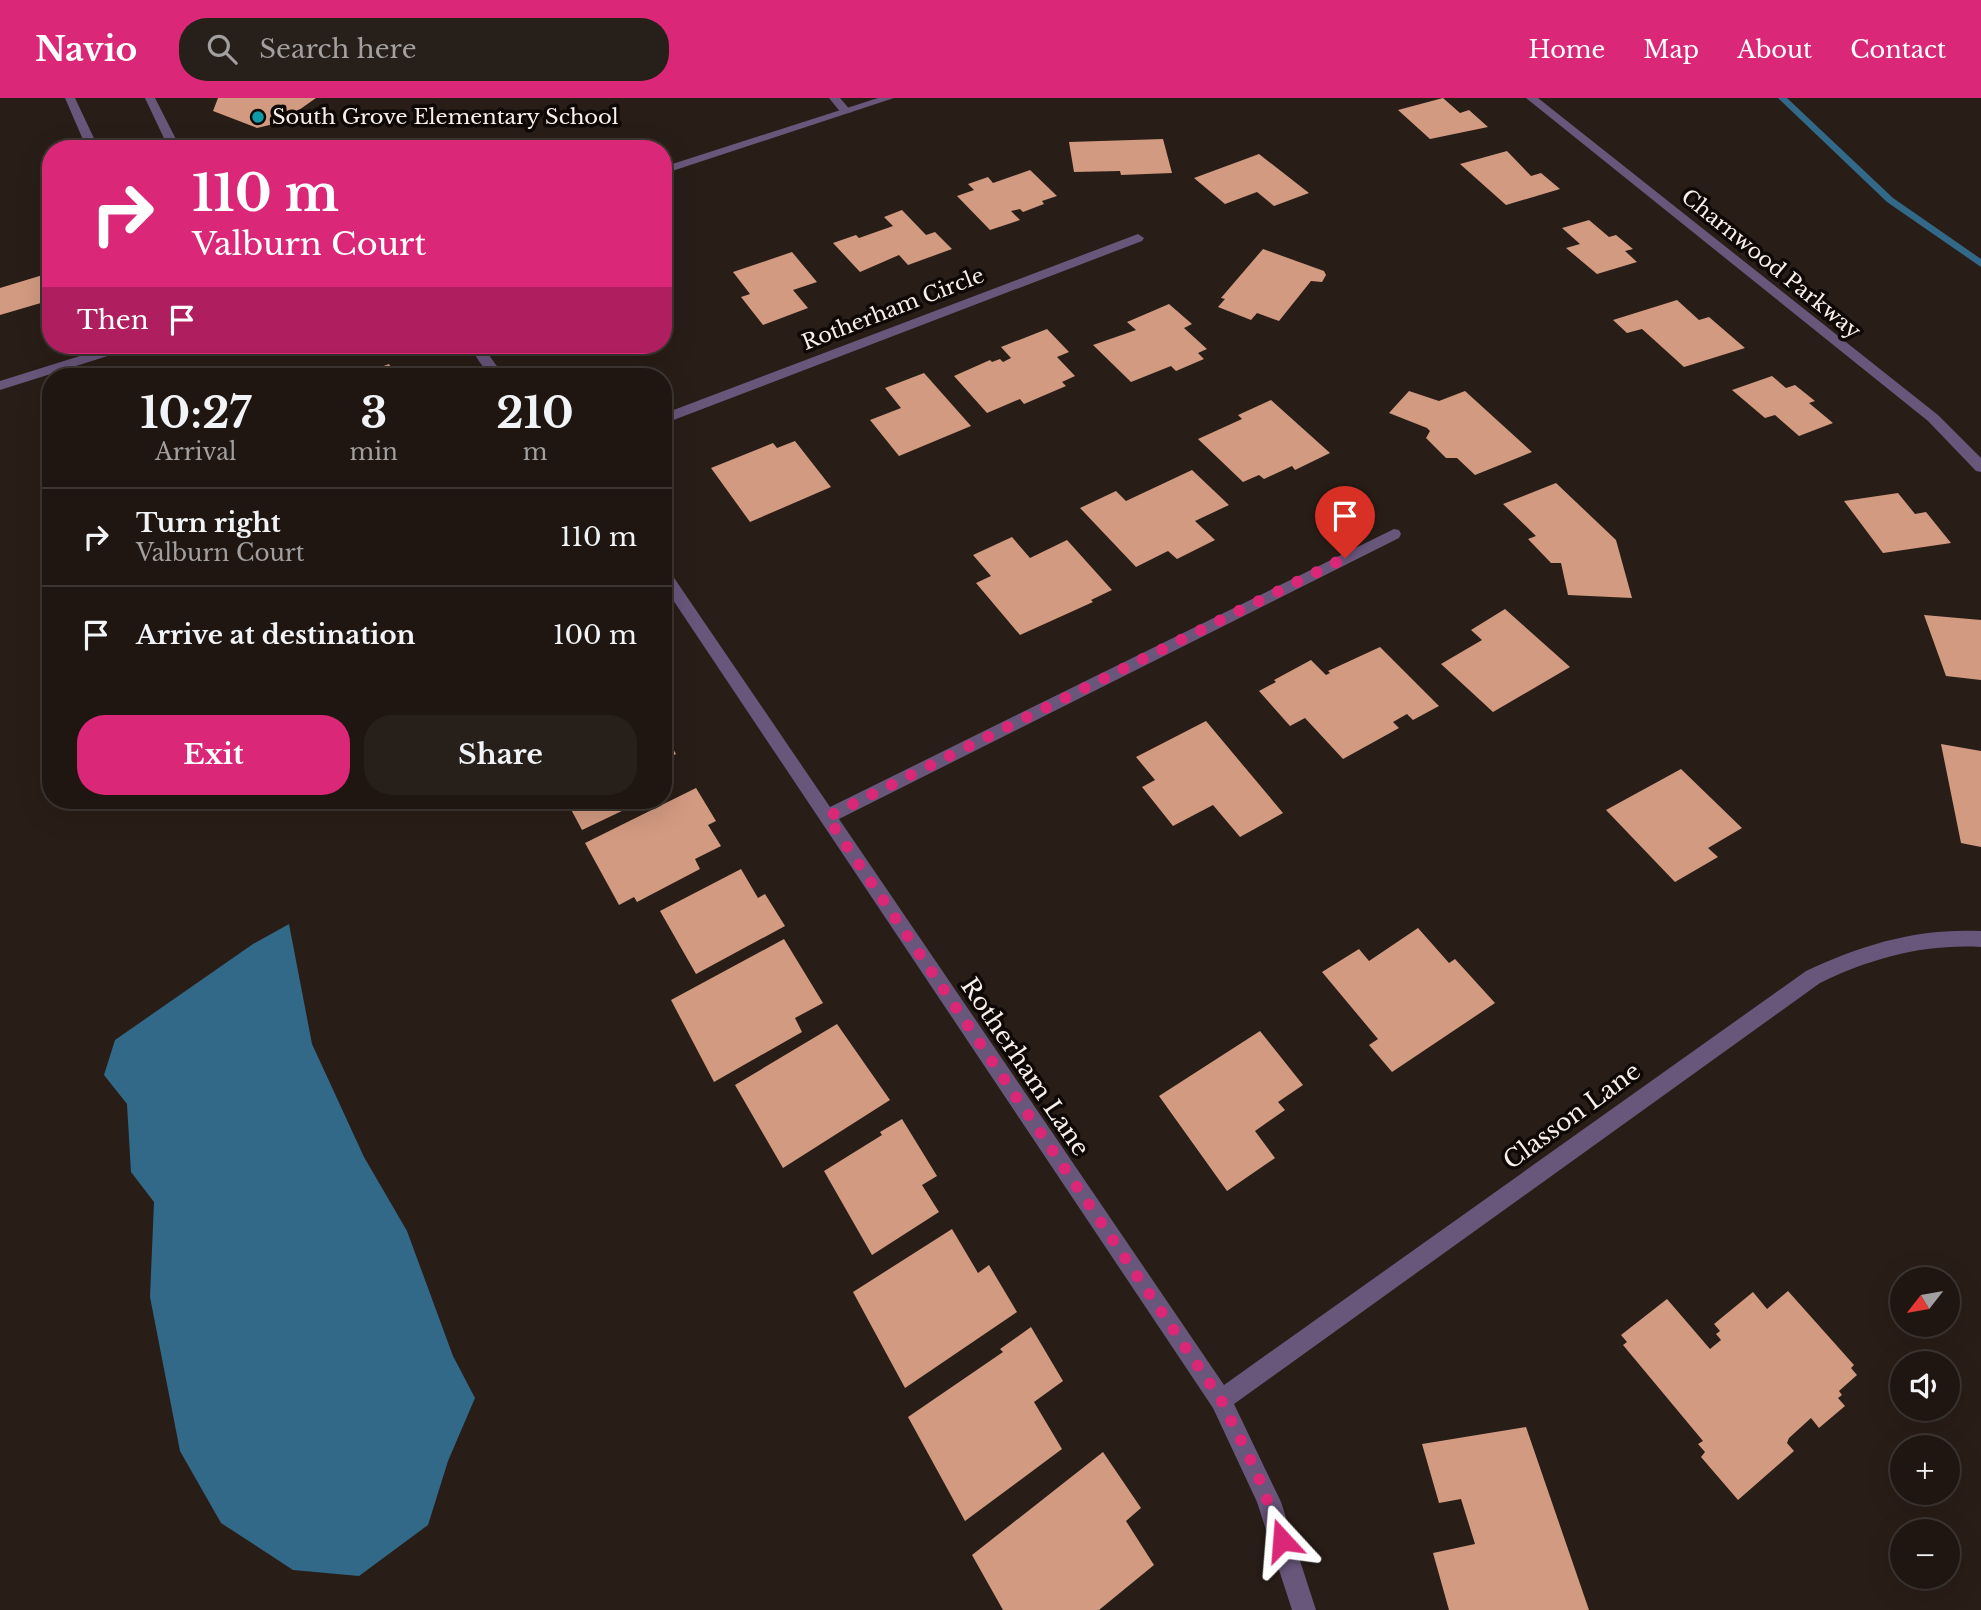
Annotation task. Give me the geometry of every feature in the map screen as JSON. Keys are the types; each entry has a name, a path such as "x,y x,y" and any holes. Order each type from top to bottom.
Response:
{"street":[{"path":"69,98 89,140"},
{"path":"150,98 171,140"},
{"path":"834,98 846,112"},
{"path":"672,169 890,98"},
{"name":"Charnwood Parkway","path":"1531,98 1933,418 1981,467"},
{"name":"Rotherham Circle","path":"672,416 1138,238"},
{"path":"56,368 100,354"},
{"path":"0,386 42,373"},
{"path":"827,817 1394,534"},
{"name":"Rotherham Lane","path":"672,586 1221,1400 1227,1417 1245,1447 1279,1526 1304,1610"},
{"name":"Classon Lane","path":"1221,1400 1813,977 1855,957 1886,948 1942,939 1981,939"}],"water":[{"path":"289,924 312,1044 364,1157 407,1231 453,1356 475,1398 448,1461 428,1525 359,1576 293,1570 221,1523 180,1451 150,1297 154,1202 131,1172 127,1104 104,1075 115,1040 253,944"}],"building":[{"name":"South Grove Elementary School","path":"218,98 316,98 282,122 257,128 213,111"},
{"path":"1443,98 1460,113 1469,110 1488,127 1430,139 1398,110"},
{"path":"1163,139 1172,173 1121,175 1120,171 1074,172 1069,142"},
{"path":"1507,151 1531,176 1541,173 1560,189 1506,205 1460,164"},
{"path":"1259,154 1309,193 1274,206 1257,192 1225,204 1194,178"},
{"path":"1030,170 1057,196 1023,212 1020,209 1011,211 1020,220 990,230 957,196 974,190 968,184 988,177 993,183"},
{"path":"902,210 926,235 935,232 952,249 908,265 899,255 860,272 833,243 856,235 859,238 893,226 884,217"},
{"path":"1589,220 1609,237 1616,235 1633,249 1625,251 1637,262 1597,274 1566,248 1580,244 1562,228"},
{"path":"1263,249 1324,271 1326,275 1322,282 1311,281 1279,321 1257,313 1251,320 1218,307 1225,299 1221,298"},
{"path":"792,252 817,282 793,290 808,308 763,325 741,297 750,294 733,272"},
{"path":"42,275 42,303 0,315 0,288"},
{"path":"1677,300 1699,320 1709,317 1745,348 1684,367 1642,329 1627,333 1613,320"},
{"path":"1169,304 1192,324 1184,328 1207,349 1198,353 1204,359 1176,371 1171,366 1131,382 1093,345 1136,330 1127,322"},
{"path":"1047,329 1069,352 1057,357 1075,376 1062,382 1066,386 1024,404 1020,399 987,413 954,376 990,360 992,362 1000,359 1003,362 1011,358 1001,347"},
{"path":"924,373 971,426 899,456 870,420 901,408 885,388"},
{"path":"1772,376 1786,388 1795,385 1815,401 1809,403 1833,423 1799,436 1775,415 1765,418 1732,390"},
{"path":"1409,391 1439,401 1465,391 1532,452 1475,475 1457,458 1446,458 1426,438 1430,431 1427,428 1389,413"},
{"path":"1271,400 1330,453 1295,470 1292,466 1264,479 1259,475 1243,482 1198,439 1242,419 1238,415"},
{"path":"795,441 831,487 750,522 711,468 773,443 777,448"},
{"path":"1192,470 1229,505 1195,521 1215,540 1177,559 1168,551 1136,567 1080,508 1116,491 1126,501"},
{"path":"1556,483 1616,540 1632,598 1568,595 1561,563 1551,563 1528,539 1536,536 1503,504"},
{"path":"1898,493 1915,514 1926,512 1951,543 1883,553 1844,501"},
{"path":"1012,537 1030,558 1067,540 1112,590 1091,600 1093,602 1020,635 976,583 991,576 973,555"},
{"path":"1505,609 1570,667 1493,712 1441,664 1482,640 1471,630"},
{"path":"1924,615 1981,620 1981,680 1946,676"},
{"path":"1380,647 1439,706 1413,720 1407,714 1393,722 1399,728 1343,759 1305,718 1290,726 1259,691 1311,660 1326,675 1330,673 1328,671"},
{"path":"1206,721 1283,813 1240,837 1213,805 1173,826 1142,787 1155,780 1136,757"},
{"path":"1941,744 1981,751 1981,847 1961,843"},
{"path":"1681,769 1742,828 1708,848 1718,857 1675,882 1606,810"},
{"path":"696,788 716,821 708,825 721,846 695,859 700,869 637,902 634,897 619,905 585,843 654,809 672,809 672,800"},
{"path":"571,809 626,809 582,830"},
{"path":"741,869 758,898 765,894 785,926 696,974 660,911"},
{"path":"1418,928 1449,963 1455,959 1495,1003 1392,1072 1369,1045 1378,1039 1322,972 1359,949 1369,961"},
{"path":"784,939 823,1003 795,1018 802,1032 714,1082 671,1000"},
{"path":"837,1024 890,1100 783,1168 735,1085"},
{"path":"1260,1031 1303,1085 1278,1102 1285,1110 1255,1131 1275,1158 1227,1191 1159,1096"},
{"path":"902,1119 937,1176 922,1185 939,1212 872,1255 824,1171 882,1135 880,1132"},
{"path":"952,1229 978,1273 989,1265 1017,1312 905,1388 853,1292"},
{"path":"1788,1291 1854,1365 1851,1368 1857,1375 1839,1391 1842,1395 1838,1398 1845,1406 1819,1428 1811,1418 1789,1438 1787,1443 1794,1451 1738,1500 1701,1457 1705,1452 1698,1444 1703,1441 1623,1345 1627,1342 1621,1335 1667,1299 1710,1349 1721,1340 1716,1334 1720,1331 1714,1324 1753,1292 1767,1309"},
{"path":"1031,1327 1063,1381 1034,1402 1062,1449 965,1521 908,1417 1003,1352 1000,1349"},
{"path":"1526,1427 1589,1610 1449,1610 1433,1553 1475,1544 1461,1499 1439,1503 1422,1444"},
{"path":"1103,1452 1141,1508 1126,1521 1154,1565 1099,1610 1003,1610 972,1555"}],"waterway":[{"path":"1782,98 1890,200 1981,264"}],"place":[{"name":"South Grove Elementary School","path":"258,117"}],"route":[{"path":"1282,1540 1257,1473 1227,1417 1221,1400 827,817 1345,558"}]}
